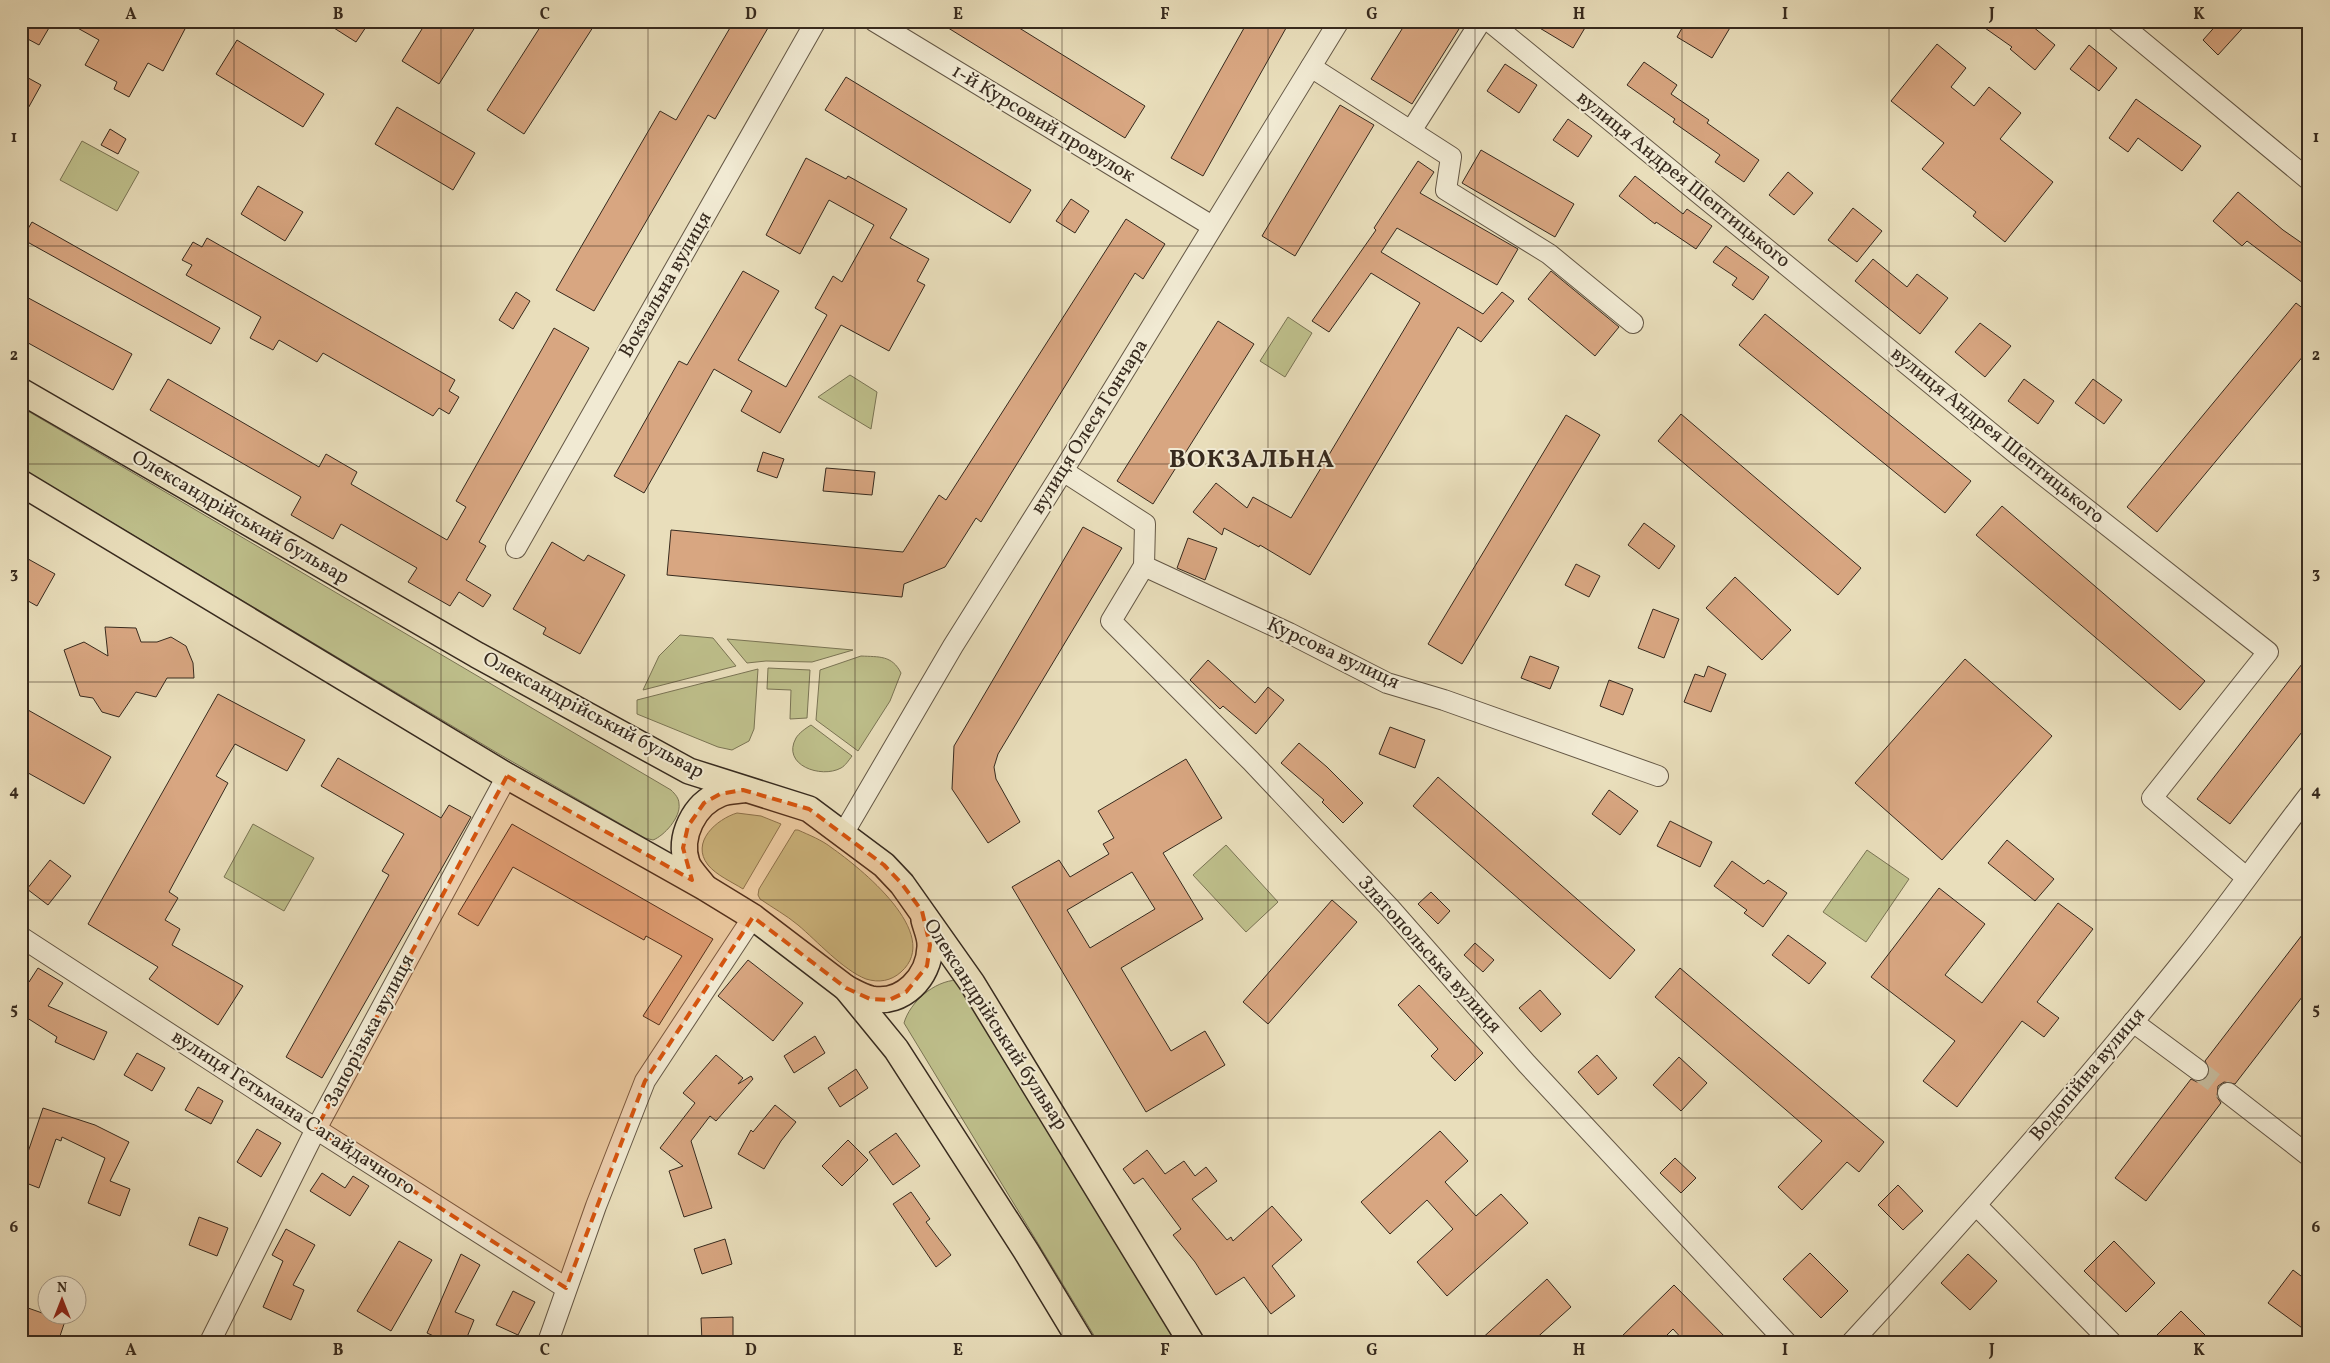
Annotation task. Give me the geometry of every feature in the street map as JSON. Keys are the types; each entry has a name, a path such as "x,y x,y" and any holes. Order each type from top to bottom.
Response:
{"main road":[{"name":"Олександрійський бульвар","path":"21,391 477,655 604,726 689,771 743,790 809,809 884,865 902,884 978,991 1191,1342"},
{"path":"21,483 508,776 704,887 753,917 846,988 870,999 889,1000 906,992 917,981 927,966 930,945 922,911"},
{"path":"704,887 688,864 683,848 688,826 704,803 720,794 743,790"},
{"path":"846,988 896,1050 1020,1242 1081,1342"}],"street":[{"name":"Вокзальна вулиця","path":"516,548 816,21"},
{"name":"1-й Курсовий провулок","path":"874,21 1212,226"},
{"name":"вулиця Олеся Гончара","path":"843,834 953,646 1064,471 1339,21"},
{"path":"1412,131 1481,21"},
{"name":"вулиця Андрея Шептицького","path":"1489,21 2014,452 2268,652 2152,798 2246,877"},
{"path":"2117,21 2309,180"},
{"path":"1311,67 1451,156 1446,190 1550,254 1633,323"},
{"path":"1064,471 1144,524 1144,566"},
{"name":"Курсова вулиця","path":"1144,566 1289,633 1387,683 1453,703 1658,776"},
{"name":"Златопольська вулиця","path":"1144,566 1111,621 1251,761 1344,859 1527,1064 1786,1342"},
{"name":"Запорізька вулиця","path":"210,1342 316,1129 508,776"},
{"name":"Водопійна вулиця","path":"1852,1342 1976,1206 2133,1022 2190,953 2309,795"},
{"path":"548,1342 566,1288 646,1081 753,917"},
{"name":"вулиця Гетьмана Сагайдачного","path":"21,937 316,1129 566,1288"},
{"path":"2133,1022 2198,1070"},
{"path":"2228,1093 2309,1156"},
{"path":"1976,1206 2111,1342"}],"highlighted area":[{"path":"507,776 692,880 683,848 688,826 704,803 720,794 743,790 809,809 884,865 902,884 922,911 930,945 927,966 906,992 889,1000 870,999 846,988 753,917 645,1081 566,1288 316,1129"}],"green space":[{"path":"82,141 139,172 117,211 60,180"},
{"path":"1288,317 1312,333 1285,377 1260,361"},
{"path":"850,375 877,392 871,429 818,397"},
{"path":"21,407 671,790 679,802 679,809 675,820 657,838 653,840 645,838 499,754 21,468"},
{"path":"680,635 713,638 736,666 643,690 659,656"},
{"path":"727,639 853,650 812,662 766,661 747,663"},
{"path":"861,656 879,657 889,660 901,673 890,701 858,751 816,720 820,670"},
{"path":"768,668 810,670 807,718 790,719 791,690 767,689"},
{"path":"758,669 754,729 749,741 732,750 718,747 637,714 637,700"},
{"path":"811,725 852,756 847,763 833,771 823,772 805,767 798,762 794,756 793,747 796,738"},
{"path":"737,813 761,816 781,824 743,889 711,869 703,856 702,848 704,840 714,826"},
{"path":"253,824 314,858 284,911 224,877"},
{"path":"795,830 828,845 860,870 893,903 905,921 912,939 911,957 897,975 889,979 876,981 857,975 839,962 793,921 760,899 758,895 759,889"},
{"path":"1226,845 1278,902 1246,932 1193,875"},
{"path":"1867,850 1909,879 1866,942 1823,912"},
{"path":"957,980 1181,1342 1098,1342 904,1023 917,1000 924,994 940,984"}],"building":[{"path":"32,21 53,21 39,45 24,37"},
{"path":"65,21 175,21 186,27 163,71 148,63 129,97 114,89 117,82 85,65 99,40"},
{"path":"323,21 370,21 356,42"},
{"path":"427,21 479,21 439,84 402,61"},
{"path":"544,21 597,21 524,134 487,110"},
{"path":"734,21 772,21 715,119 708,115 594,311 556,290 660,111 676,120"},
{"path":"937,21 1008,21 1145,106 1125,138"},
{"path":"1248,21 1290,21 1203,176 1171,158"},
{"path":"1407,21 1464,21 1412,104 1371,79"},
{"path":"1528,21 1589,21 1573,48"},
{"path":"1686,21 1734,21 1712,58 1677,37"},
{"path":"1975,21 2026,21 2055,45 2035,70 2010,49 2012,47"},
{"path":"2220,21 2249,21 2218,55 2203,40"},
{"path":"237,40 324,94 303,127 216,74"},
{"path":"1937,44 1966,68 1951,87 1974,106 1989,87 2021,113 2000,139 2053,182 2005,242 1973,216 1976,212 1922,169 1944,143 1891,101"},
{"path":"2089,45 2117,68 2099,91 2070,69"},
{"path":"1644,62 1677,85 1671,94 1709,120 1707,123 1759,160 1744,182 1715,162 1720,155 1673,122 1675,119 1627,85"},
{"path":"1505,64 1537,85 1519,113 1487,91"},
{"path":"21,74 41,85 21,121"},
{"path":"846,77 1031,190 1010,223 825,110"},
{"path":"2136,99 2201,146 2182,171 2138,138 2128,152 2109,138"},
{"path":"1340,105 1374,125 1295,256 1262,236"},
{"path":"397,107 475,153 453,190 375,144"},
{"path":"1568,119 1592,136 1578,157 1553,140"},
{"path":"110,129 126,139 118,154 101,145"},
{"path":"1481,150 1574,204 1555,237 1462,183"},
{"path":"806,158 846,179 848,176 907,209 890,238 929,259 917,281 925,285 889,351 841,325 780,433 741,411 752,391 714,369 644,493 614,476 679,361 687,365 743,271 779,291 738,360 786,387 827,315 815,308 833,276 842,282 874,225 829,200 800,254 766,235"},
{"path":"1418,161 1434,172 1420,193 1518,249 1497,285 1397,228 1381,252 1483,314 1502,292 1514,301 1481,342 1458,327 1310,575 1260,545 1259,547 1224,528 1222,535 1193,512 1216,483 1247,508 1253,497 1291,518 1420,303 1371,273 1329,332 1312,321 1376,230 1374,228"},
{"path":"1788,172 1813,193 1794,215 1769,195"},
{"path":"1635,176 1683,214 1687,209 1712,226 1696,249 1656,222 1655,224 1619,196"},
{"path":"258,186 303,212 285,241 241,214"},
{"path":"2238,192 2283,230 2309,248 2309,275 2303,283 2247,241 2242,246 2213,221"},
{"path":"1071,199 1089,211 1075,233 1056,221"},
{"path":"1853,208 1882,231 1857,262 1828,240"},
{"path":"1126,219 1165,244 1143,279 1135,273 981,522 976,518 945,567 904,584 902,597 667,575 671,530 903,552 939,495 946,500"},
{"path":"32,222 220,328 211,344 22,239"},
{"path":"207,238 455,380 449,391 459,397 449,414 439,408 433,416 323,353 317,362 279,340 273,350 250,338 261,317 186,275 192,265 182,260 193,242 202,247"},
{"path":"1726,246 1769,277 1753,300 1732,285 1737,278 1713,262"},
{"path":"1873,259 1907,287 1917,274 1948,298 1920,334 1855,281"},
{"path":"1551,271 1619,327 1595,356 1528,299"},
{"path":"516,292 530,301 513,329 499,320"},
{"path":"21,294 132,354 113,390 21,339"},
{"path":"2296,303 2309,313 2309,349 2157,532 2127,507"},
{"path":"1765,314 1971,481 1945,513 1739,345"},
{"path":"1218,321 1254,344 1153,504 1117,481"},
{"path":"1980,323 2011,346 1985,377 1955,352"},
{"path":"554,328 589,348 479,542 486,546 466,580 491,595 483,607 459,592 450,606 408,582 417,568 341,524 333,539 291,515 301,497 150,410 168,379 319,467 326,454 357,472 351,484 447,540 466,507 456,501"},
{"path":"2024,379 2054,401 2038,424 2008,401"},
{"path":"2093,379 2122,400 2104,424 2075,403"},
{"path":"1681,414 1861,568 1838,595 1658,441"},
{"path":"1566,415 1600,435 1462,664 1428,644"},
{"path":"763,452 784,459 777,478 757,471"},
{"path":"826,468 875,472 872,495 823,491"},
{"path":"2002,506 2205,681 2180,710 1976,535"},
{"path":"1644,523 1675,546 1659,569 1628,545"},
{"path":"1083,527 1122,548 998,754 994,767 996,779 1020,822 988,843 952,789 954,746"},
{"path":"1188,538 1217,548 1205,580 1177,568"},
{"path":"552,542 584,561 588,555 625,575 580,654 543,634 546,628 513,609"},
{"path":"21,555 55,574 37,606 21,597"},
{"path":"1576,564 1600,576 1589,597 1565,585"},
{"path":"1735,577 1791,630 1762,660 1706,608"},
{"path":"1653,609 1679,619 1664,658 1638,648"},
{"path":"105,627 136,628 141,642 157,642 171,637 186,646 193,663 194,678 167,678 156,697 136,692 119,717 102,712 93,698 80,696 64,650 84,642 108,656"},
{"path":"2309,655 2309,723 2230,824 2197,799"},
{"path":"1530,656 1559,667 1550,689 1521,678"},
{"path":"1965,659 2052,736 1942,860 1855,783"},
{"path":"1208,660 1255,703 1268,687 1284,700 1256,734 1223,706 1220,709 1190,680"},
{"path":"1708,666 1726,674 1711,712 1684,702 1695,674 1704,677"},
{"path":"1609,680 1633,689 1623,715 1600,706"},
{"path":"218,694 305,740 287,771 235,744 216,776 228,783 169,892 178,898 165,920 180,929 172,945 243,986 218,1025 149,979 158,967 88,924"},
{"path":"21,706 111,757 84,804 21,769"},
{"path":"1390,727 1425,740 1415,768 1379,754"},
{"path":"1299,743 1327,767 1363,803 1343,823 1322,802 1324,800 1281,763"},
{"path":"338,758 441,818 449,805 471,817 322,1078 286,1057 389,875 382,871 404,834 321,786"},
{"path":"1186,759 1222,818 1163,853 1203,919 1121,968 1171,1051 1205,1031 1225,1065 1146,1112 1012,887 1059,860 1070,877 1109,854 1103,844 1114,838 1098,811","holes":["1132,872 1155,909 1090,948 1067,910"]},
{"path":"1438,777 1635,950 1610,979 1413,806"},
{"path":"1609,790 1638,811 1620,835 1592,814"},
{"path":"1670,821 1712,842 1700,867 1657,846"},
{"path":"512,824 713,939 659,1025 643,1016 682,956 646,936 644,940 513,867 478,926 458,914"},
{"path":"2007,840 2054,879 2035,901 1988,863"},
{"path":"50,860 71,876 48,905 27,889"},
{"path":"1732,861 1764,884 1768,880 1787,893 1763,927 1744,913 1747,910 1714,886"},
{"path":"1939,888 1985,924 1945,975 1982,1003 2058,903 2093,929 2037,1002 2059,1018 2044,1037 2022,1021 1957,1107 1923,1081 1955,1041 1871,977"},
{"path":"1431,892 1450,911 1438,924 1418,904"},
{"path":"1332,900 1357,922 1268,1024 1243,1002"},
{"path":"2309,926 2309,988 2235,1084 2224,1082 2218,1086 2217,1097 2221,1103 2146,1201 2115,1178 2191,1079 2197,1082 2207,1077 2210,1071 2205,1061"},
{"path":"1788,935 1826,963 1809,984 1772,955"},
{"path":"1475,943 1494,960 1483,972 1464,955"},
{"path":"748,960 803,1003 773,1041 718,996"},
{"path":"38,968 63,983 48,1006 107,1032 94,1060 55,1042 57,1037 21,1014 21,977 29,982"},
{"path":"1680,968 1884,1142 1859,1172 1847,1162 1802,1210 1778,1187 1822,1141 1655,997"},
{"path":"1419,985 1483,1053 1455,1081 1431,1056 1438,1049 1398,1005"},
{"path":"1540,990 1561,1014 1541,1032 1519,1008"},
{"path":"815,1036 825,1053 794,1073 784,1056"},
{"path":"137,1053 165,1068 152,1091 124,1075"},
{"path":"716,1055 743,1078 738,1084 751,1076 753,1079 716,1121 710,1116 691,1141 712,1208 684,1217 669,1171 683,1166 660,1148 695,1103 683,1093"},
{"path":"1597,1055 1617,1078 1598,1095 1578,1072"},
{"path":"1679,1057 1707,1083 1681,1111 1653,1085"},
{"path":"856,1069 868,1088 840,1107 828,1088"},
{"path":"198,1087 223,1101 211,1124 185,1110"},
{"path":"775,1105 796,1122 781,1141 764,1169 738,1154 751,1130 753,1132"},
{"path":"43,1108 95,1125 129,1142 110,1181 130,1189 120,1216 88,1203 105,1158 62,1137 61,1141 56,1139 39,1188 21,1181 21,1150 28,1152"},
{"path":"257,1129 281,1143 261,1177 237,1162"},
{"path":"1440,1131 1468,1161 1445,1182 1476,1216 1501,1194 1528,1223 1447,1296 1417,1262 1453,1229 1427,1200 1390,1234 1361,1202"},
{"path":"896,1133 920,1166 893,1185 869,1152"},
{"path":"848,1140 868,1160 842,1186 822,1166"},
{"path":"1147,1150 1165,1174 1184,1161 1195,1176 1206,1167 1217,1181 1192,1199 1227,1240 1231,1237 1233,1241 1272,1206 1302,1240 1272,1266 1295,1296 1271,1314 1244,1277 1216,1295 1195,1262 1173,1235 1181,1229 1143,1178 1134,1184 1123,1169"},
{"path":"1675,1158 1696,1178 1681,1193 1660,1173"},
{"path":"322,1173 345,1188 353,1176 369,1186 350,1216 310,1191"},
{"path":"1898,1185 1923,1211 1903,1230 1878,1205"},
{"path":"911,1192 930,1219 926,1222 951,1255 936,1267 893,1204"},
{"path":"199,1217 228,1228 217,1256 189,1245"},
{"path":"286,1229 315,1245 293,1285 304,1290 291,1320 263,1307 283,1261 272,1255"},
{"path":"725,1239 732,1264 702,1274 694,1249"},
{"path":"399,1241 432,1260 391,1331 357,1311"},
{"path":"2114,1241 2155,1283 2126,1312 2084,1271"},
{"path":"1810,1253 1848,1291 1821,1318 1783,1279"},
{"path":"461,1254 480,1265 455,1312 474,1320 465,1342 447,1342 427,1333"},
{"path":"1968,1254 1997,1281 1970,1310 1941,1283"},
{"path":"2293,1270 2309,1282 2309,1333 2268,1303"},
{"path":"1547,1279 1571,1307 1532,1342 1478,1342"},
{"path":"1674,1285 1730,1342 1685,1342 1673,1329 1660,1342 1616,1342"},
{"path":"513,1291 535,1302 518,1335 496,1325"},
{"path":"28,1308 38,1312 38,1326 63,1326 58,1342 44,1342 21,1334"},
{"path":"2181,1311 2212,1342 2150,1342"},
{"path":"733,1317 733,1342 702,1342 701,1318"}],"tunnel":[{"path":"2198,1070 2228,1093"}],"district":[{"name":"ВОКЗАЛЬНА","path":"1252,460"}]}
